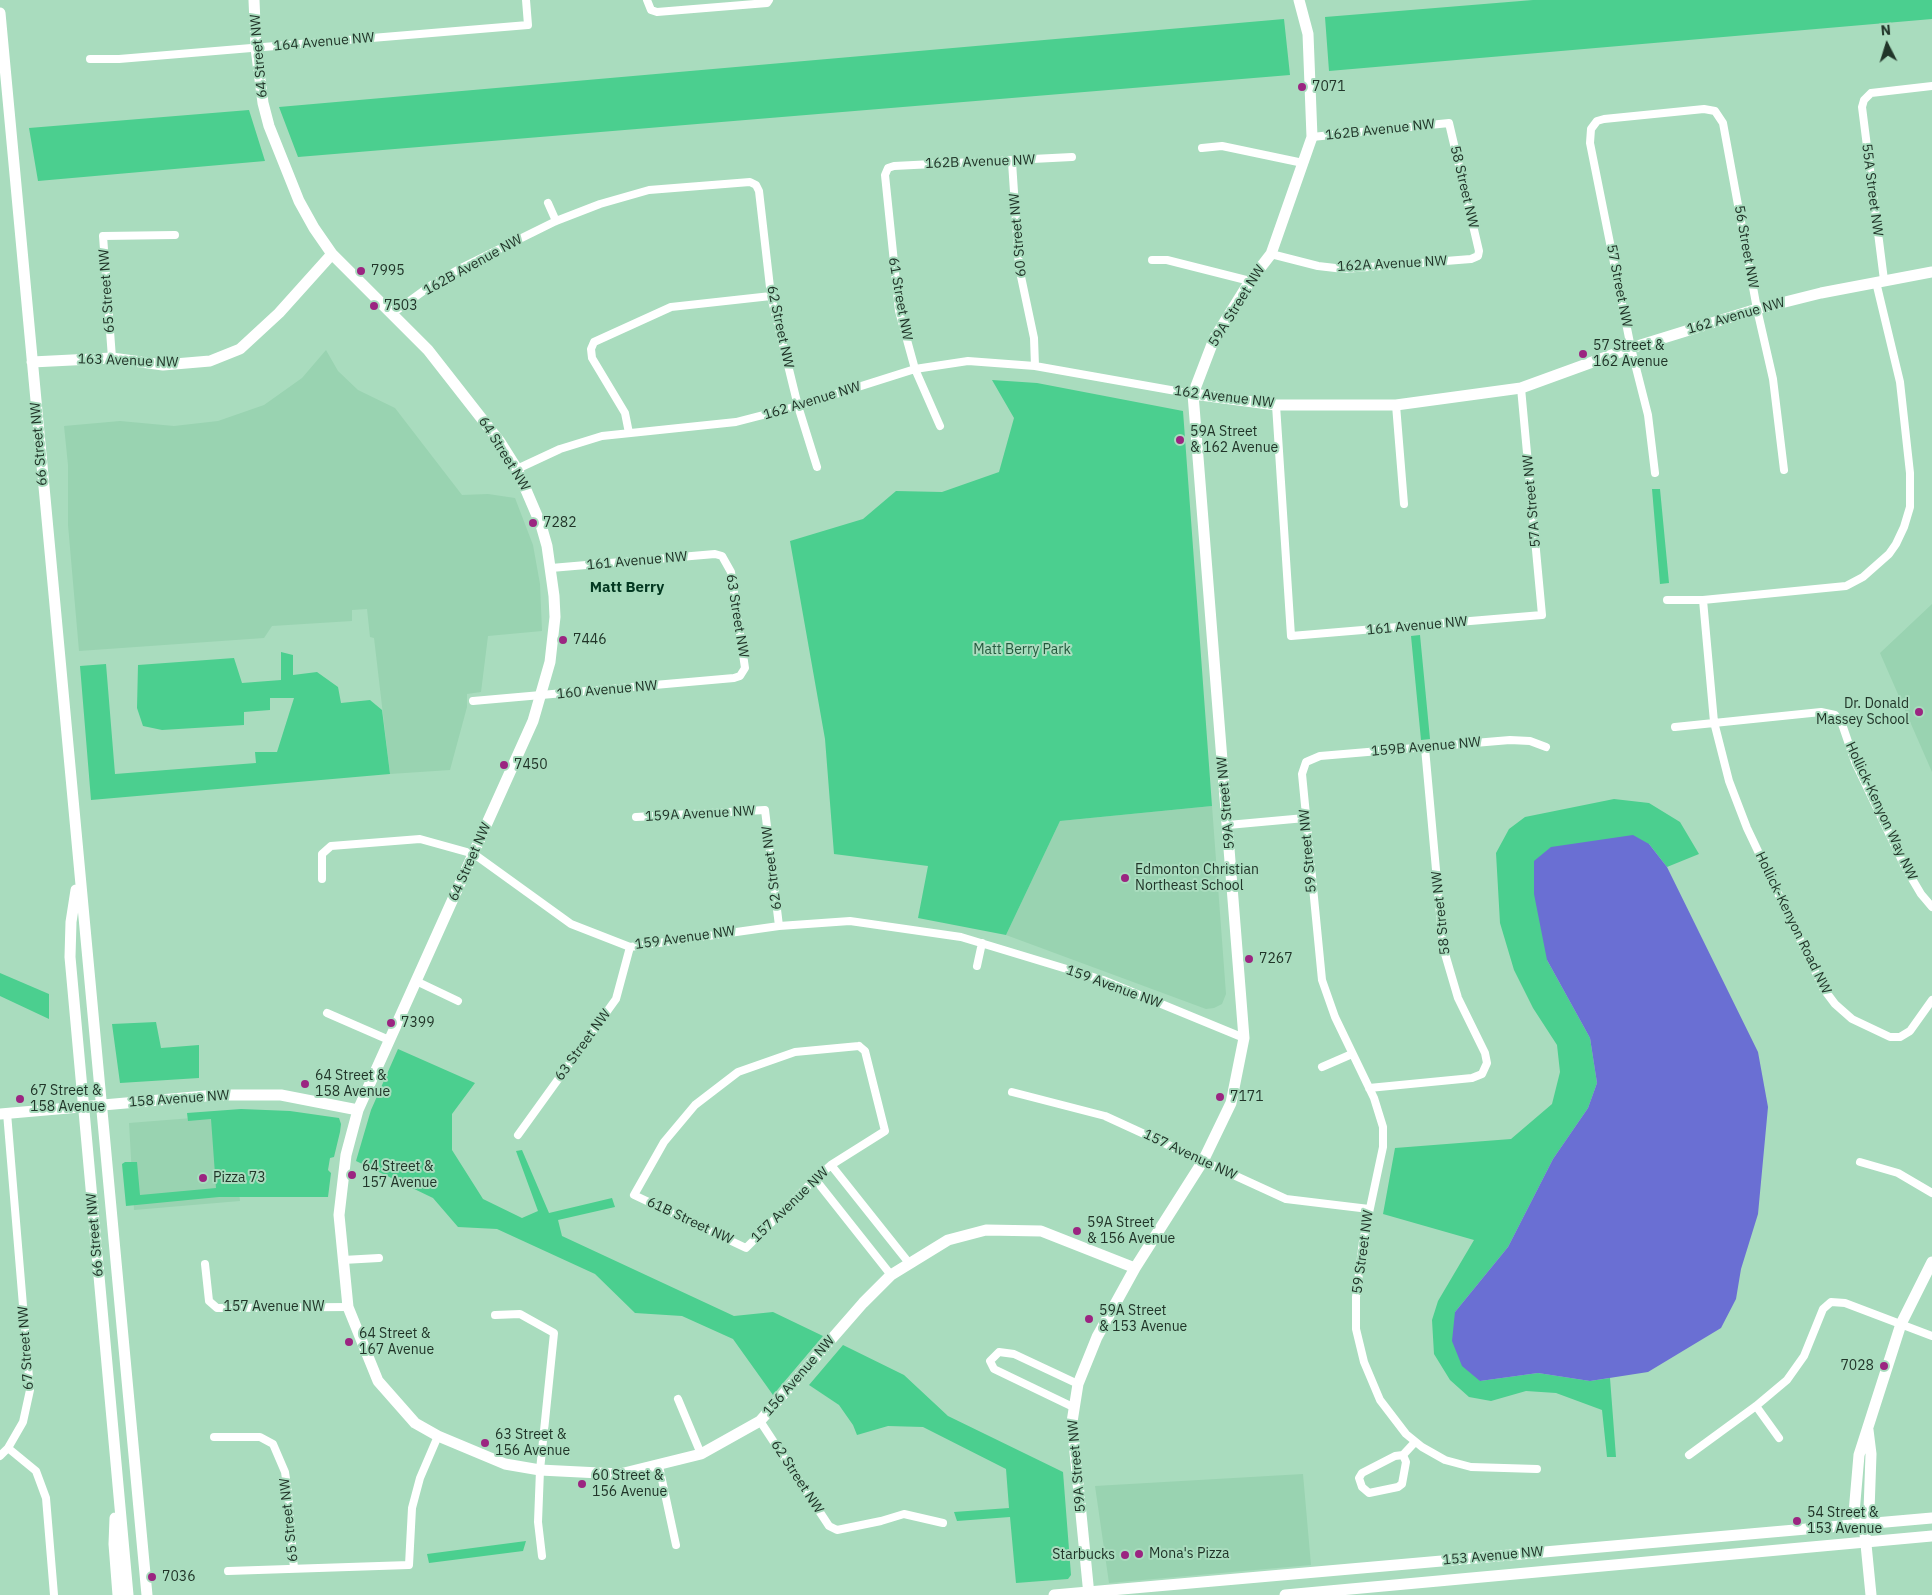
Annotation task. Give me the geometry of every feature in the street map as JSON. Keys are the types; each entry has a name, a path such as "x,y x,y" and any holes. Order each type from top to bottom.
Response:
{"street":[{"name":"64 Street NW","path":"254,0 259,83 269,126 299,201 314,228 332,254 393,313 452,378 500,442 516,469 541,525 551,568 555,617 550,662 542,695 533,721 358,1110 346,1155 338,1215 348,1307 378,1381 415,1423 438,1436"},
{"name":"164 Avenue NW","path":"90,59 119,59 528,25 526,0"},
{"path":"647,0 652,10 657,12 768,2"},
{"name":"59A Street NW","path":"1089,1594 1072,1422 1073,1406 1078,1384 1097,1337 1135,1268 1203,1161 1231,1103 1244,1038 1193,394 1214,340 1250,281 1271,254 1312,137 1308,34 1299,0"},
{"name":"66 Street NW","path":"0,13 147,1593"},
{"name":"55A Street NW","path":"1880,281 1862,115 1864,100 1867,96 1877,92 1932,86"},
{"name":"57 Street NW","path":"1655,473 1644,399 1631,348 1590,143 1590,129 1597,121 1604,119 1704,109 1710,109 1719,114"},
{"name":"56 Street NW","path":"1719,114 1723,122 1757,309 1773,379 1784,470"},
{"name":"162B Avenue NW","path":"1312,137 1449,123"},
{"name":"58 Street NW","path":"1449,123 1479,251"},
{"path":"1202,148 1222,146 1303,163"},
{"name":"162B Avenue NW","path":"888,168 894,166 1072,158"},
{"name":"60 Street NW","path":"1012,162 1019,267 1034,338 1035,366"},
{"name":"61 Street NW","path":"888,168 884,175 899,311 914,368 940,426"},
{"name":"162B Avenue NW","path":"393,313 433,284 463,267 556,221 600,204 649,190 743,181 756,185"},
{"name":"62 Street NW","path":"756,185 760,197 771,296 798,406 817,466"},
{"path":"548,203 556,221"},
{"name":"65 Street NW","path":"112,358 103,236 175,235"},
{"name":"162A Avenue NW","path":"1271,254 1318,266 1344,269 1471,259 1478,256 1479,251"},
{"name":"163 Avenue NW","path":"32,362 112,358 163,366 210,361 240,349 279,313 332,254"},
{"path":"1152,260 1167,260 1250,281"},
{"name":"162 Avenue NW","path":"516,469 582,441 629,433 736,422 798,406 914,368 968,361 1035,366 1193,394 1276,405 1396,405 1521,388 1631,348 1757,309 1880,281 1932,272"},
{"path":"1667,600 1703,600 1846,586 1864,577 1889,554 1896,544 1907,519 1910,483 1900,382 1880,281"},
{"path":"629,433 625,413 595,365 591,350 600,338 671,307 771,296"},
{"name":"57A Street NW","path":"1521,388 1542,615"},
{"name":"161 Avenue NW","path":"1276,405 1291,636 1542,615"},
{"path":"1396,405 1404,504"},
{"name":"161 Avenue NW","path":"551,568 715,554 722,556"},
{"name":"63 Street NW","path":"722,556 731,572 743,650 745,668 740,676"},
{"name":"Hollick-Kenyon Road NW","path":"1703,600 1714,722 1729,781 1747,828 1818,978 1835,1004 1864,1026 1882,1035 1895,1037 1905,1035 1910,1031 1932,1000"},
{"name":"160 Avenue NW","path":"473,701 740,676"},
{"name":"Hollick-Kenyon Way NW","path":"1714,722 1821,712 1835,715 1842,724 1855,762 1905,867 1920,894 1932,907"},
{"path":"1675,727 1714,722"},
{"name":"159B Avenue NW","path":"1306,762 1320,756 1510,740 1530,742 1546,747"},
{"name":"58 Street NW","path":"1369,1088 1472,1078 1485,1070 1485,1053 1458,998 1443,947 1425,748"},
{"name":"59 Street NW","path":"1306,762 1302,774 1305,818 1322,980 1328,1000 1369,1088 1380,1116 1384,1136 1360,1255 1356,1307 1358,1340 1368,1374 1380,1400 1415,1442 1445,1460 1471,1467 1537,1469"},
{"name":"62 Street NW","path":"765,810 779,926"},
{"name":"159A Avenue NW","path":"636,817 765,810"},
{"path":"1228,825 1305,818"},
{"name":"159 Avenue NW","path":"322,879 322,854 331,846 420,839 474,854 571,924 630,947 779,926 850,921 961,936 1103,980 1244,1038"},
{"name":"66 Street NW","path":"79,876 71,922 70,957 128,1595"},
{"path":"978,966 982,943"},
{"name":"63 Street NW","path":"518,1135 616,999 630,947"},
{"path":"416,981 458,1001"},
{"path":"327,1013 390,1040"},
{"name":"157 Avenue NW","path":"634,1195 664,1142 696,1105 738,1072 795,1052 859,1046 865,1051 885,1131 814,1179 746,1248"},
{"path":"1322,1067 1352,1054"},
{"name":"157 Avenue NW","path":"1012,1092 1105,1116 1286,1199 1368,1209"},
{"name":"158 Avenue NW","path":"3,1114 218,1095 280,1095 358,1110"},
{"name":"67 Street NW","path":"0,1456 8,1448 18,1432 27,1409 30,1380 3,1114"},
{"path":"1860,1162 1898,1173 1932,1193"},
{"path":"831,1166 908,1262"},
{"path":"814,1179 892,1275"},
{"name":"61B Street NW","path":"634,1195 746,1248"},
{"name":"156 Avenue NW","path":"438,1436 505,1464 540,1470 620,1474 659,1466 701,1454 760,1421 863,1303 892,1275 908,1262 948,1240 986,1230 1041,1231 1135,1268"},
{"path":"342,1260 378,1258"},
{"path":"1871,1595 1864,1524 1854,1513 1854,1495 1859,1455 1868,1428 1872,1407 1901,1324 1932,1262"},
{"name":"157 Avenue NW","path":"205,1264 209,1300 217,1308 348,1307"},
{"path":"1689,1455 1781,1386 1793,1373 1804,1356 1823,1309 1831,1302 1845,1303 1932,1336"},
{"path":"495,1315 520,1314 554,1333 540,1470 538,1522 542,1556"},
{"path":"1073,1406 994,1370 990,1361 999,1352 1014,1354 1078,1384"},
{"path":"678,1399 701,1454"},
{"path":"1756,1406 1779,1438"},
{"name":"62 Street NW","path":"760,1421 826,1522 837,1530 881,1522 904,1514 943,1523"},
{"path":"228,1571 409,1565 412,1508 420,1478 438,1436"},
{"name":"65 Street NW","path":"214,1437 260,1437 273,1444 286,1480 294,1569"},
{"path":"1403,1455 1406,1462 1402,1484 1398,1488 1369,1492 1362,1487 1360,1478 1362,1473 1395,1456 1403,1455 1415,1442"},
{"path":"8,1448 36,1471 46,1498 55,1595"},
{"path":"659,1466 676,1545"},
{"path":"117,1476 114,1544 118,1595"},
{"name":"153 Avenue NW","path":"1054,1595 1089,1594 1932,1518"},
{"name":"153 Avenue NW","path":"1285,1595 1932,1536"}],"shaded area":[{"path":"326,350 338,371 358,390 395,408 462,495 488,494 515,498 533,545 540,584 542,631 488,636 481,692 467,694 467,707 450,770 390,774 374,638 370,637 367,609 352,610 352,621 272,626 264,638 79,651 68,525 68,465 64,426 120,421 174,426 218,421 264,405 302,378"},
{"name":"Dr. Donald Massey School","path":"1932,604 1932,772 1880,653"},
{"name":"Edmonton Christian Northeast School","path":"1212,806 1226,994 1222,1004 1206,1009 1006,935 1060,821"},
{"path":"1633,835 1649,844 1667,867 1758,1052 1768,1107 1758,1214 1741,1269 1736,1299 1721,1328 1648,1372 1590,1381 1538,1373 1480,1381 1462,1366 1452,1341 1455,1312 1508,1247 1553,1159 1588,1108 1597,1083 1590,1038 1547,960 1534,894 1534,861 1551,847"},
{"path":"230,1115 240,1201 134,1210 129,1123"},
{"path":"1303,1474 1311,1565 1109,1583 1095,1486"}],"green space":[{"path":"1533,0 1932,0 1932,19 1329,71 1325,17"},
{"path":"1284,19 1290,75 298,157 279,107"},
{"path":"249,110 265,161 38,181 29,128"},
{"name":"Matt Berry Park","path":"992,380 1037,383 1183,411 1212,806 1060,821 1006,935 918,918 928,866 834,854 825,739 790,541 863,519 896,491 942,492 999,472 1014,418"},
{"path":"1652,489 1660,489 1669,583 1660,584"},
{"path":"1420,635 1430,739 1421,740 1411,636"},
{"path":"281,652 293,655 293,675 317,672 338,687 341,703 370,700 382,710 390,774 91,800 80,666 106,664 115,774 256,763 255,752 277,752 294,698 270,698 270,710 244,712 244,725 162,730 143,726 137,708 138,665 234,658 242,683 281,680"},
{"path":"1614,799 1649,803 1680,822 1699,854 1667,867 1649,844 1547,960 1590,1038 1597,1083 1588,1108 1553,1159 1508,1247 1455,1312 1480,1381 1538,1373 1590,1381 1610,1378 1616,1457 1607,1457 1602,1410 1556,1393 1526,1391 1491,1401 1469,1397 1450,1380 1434,1354 1432,1320 1438,1301 1474,1240 1383,1214 1395,1148 1511,1139 1552,1104 1560,1072 1557,1045 1533,1008 1514,970 1500,923 1496,853 1509,829 1525,817"},
{"path":"0,973 49,994 49,1019 0,996"},
{"path":"156,1022 161,1048 199,1045 199,1078 120,1083 112,1024"},
{"path":"398,1049 475,1083 452,1114 452,1150 483,1199 522,1218 538,1211 516,1151 522,1150 549,1213 612,1198 615,1207 558,1220 562,1236 734,1316 773,1312 823,1336 773,1395 733,1339 682,1316 635,1313 595,1274 497,1229 458,1227 433,1198 356,1161 371,1110"},
{"path":"241,1109 290,1111 339,1118 341,1124 340,1132 334,1157 330,1158 328,1170 331,1173 328,1197 219,1197 126,1206 122,1164 125,1162 137,1162 140,1195 216,1188 211,1119 188,1121 187,1113"},
{"path":"843,1345 904,1375 948,1416 1063,1472 1071,1575 1068,1579 1016,1583 1010,1517 957,1521 954,1512 1009,1508 1006,1469 923,1427 888,1426 857,1435 853,1425 839,1405 809,1385"},
{"path":"526,1541 523,1551 429,1563 427,1554"}],"place":[{"name":"7071","path":"1302,87"},
{"name":"7995","path":"361,271"},
{"name":"7503","path":"374,306"},
{"name":"57 Street & 162 Avenue","path":"1583,354"},
{"name":"59A Street & 162 Avenue","path":"1180,440"},
{"name":"7282","path":"533,523"},
{"name":"7446","path":"563,640"},
{"name":"Dr. Donald Massey School","path":"1919,712"},
{"name":"7450","path":"504,765"},
{"name":"Edmonton Christian Northeast School","path":"1125,878"},
{"name":"7267","path":"1249,959"},
{"name":"7399","path":"391,1023"},
{"name":"64 Street & 158 Avenue","path":"305,1084"},
{"name":"7171","path":"1220,1097"},
{"name":"67 Street & 158 Avenue","path":"20,1099"},
{"name":"64 Street & 157 Avenue","path":"352,1175"},
{"name":"Pizza 73","path":"203,1178"},
{"name":"59A Street & 156 Avenue","path":"1077,1231"},
{"name":"59A Street & 153 Avenue","path":"1089,1319"},
{"name":"64 Street & 167 Avenue","path":"349,1342"},
{"name":"7028","path":"1884,1366"},
{"name":"63 Street & 156 Avenue","path":"485,1443"},
{"name":"60 Street & 156 Avenue","path":"582,1484"},
{"name":"54 Street & 153 Avenue","path":"1797,1521"},
{"name":"Mona's Pizza","path":"1139,1554"},
{"name":"Starbucks","path":"1125,1555"},
{"name":"7036","path":"152,1577"}],"district":[{"name":"Matt Berry","path":"627,588"}]}
